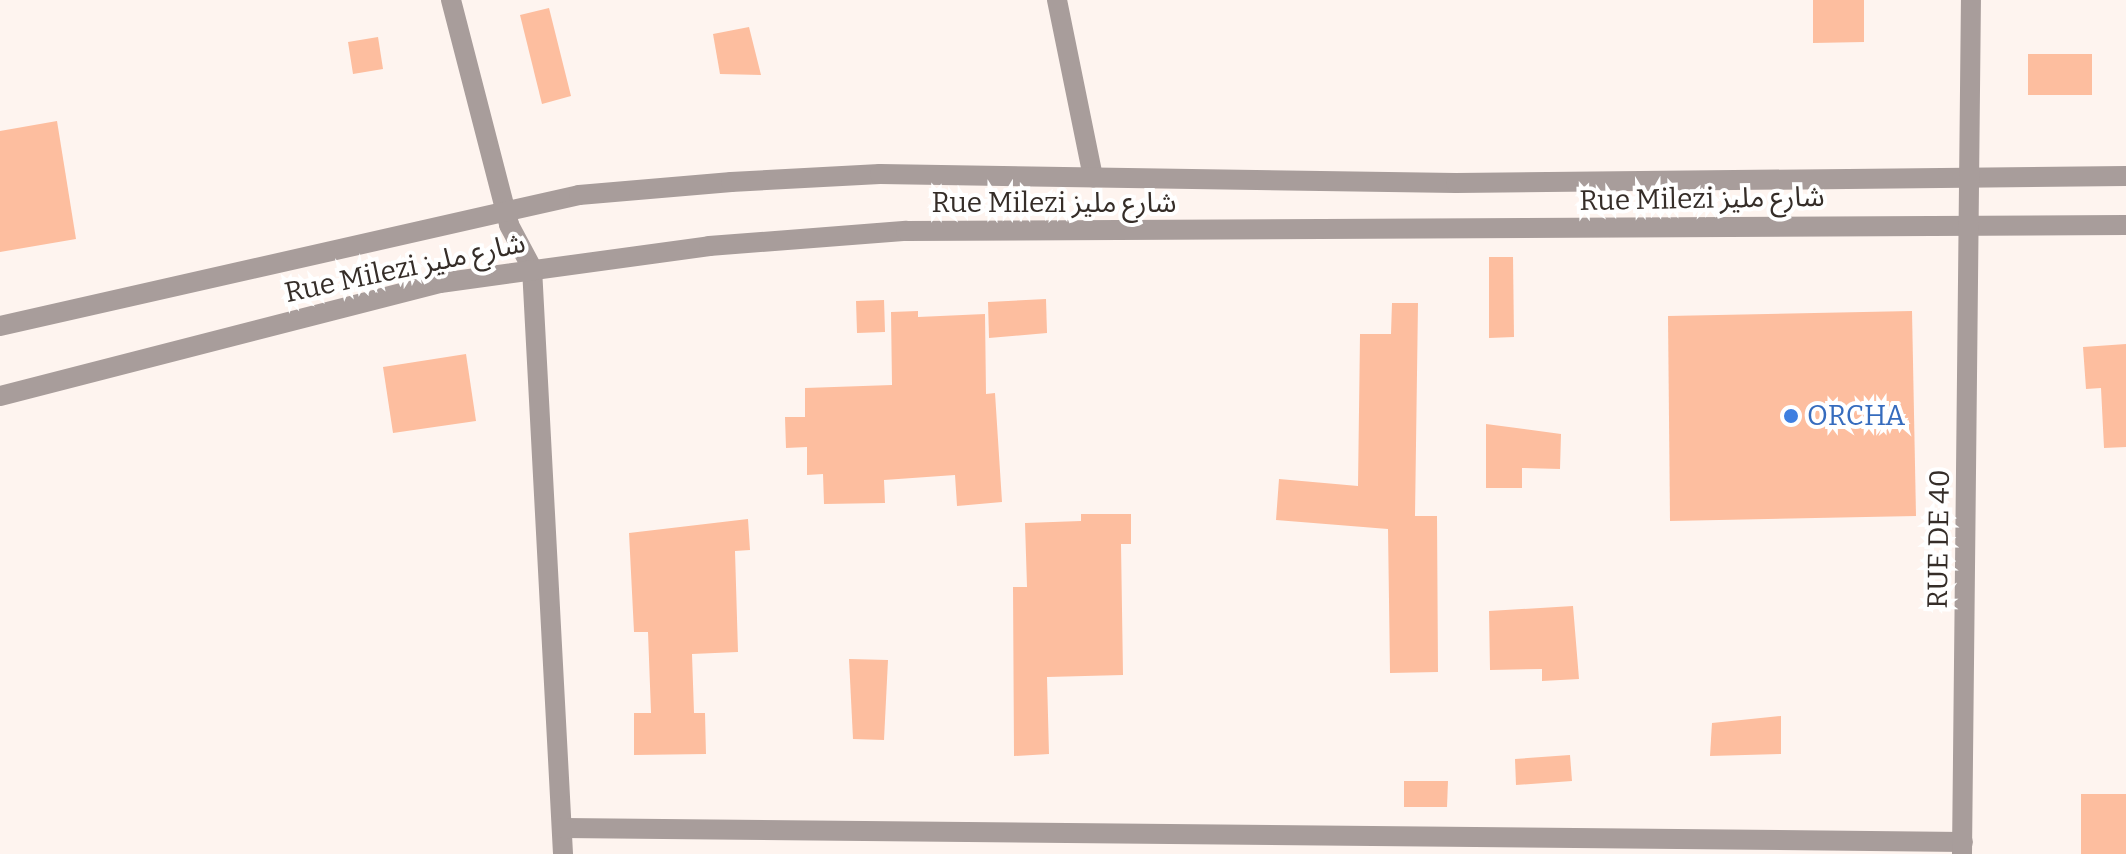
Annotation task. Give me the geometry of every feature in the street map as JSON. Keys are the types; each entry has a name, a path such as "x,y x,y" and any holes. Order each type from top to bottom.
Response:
{"street":[{"path":"451,0 505,211 532,268 563,854"},
{"path":"1057,0 1093,177"},
{"name":"RUE DE 40","path":"1962,848 1974,177 1971,0"},
{"name":"Rue Milezi شارع مليز","path":"0,326 579,195 731,182 880,174 1456,183 2126,176"},
{"name":"Rue Milezi شارع مليز","path":"0,396 440,283 532,268 906,231 2126,225"},
{"path":"563,828 1962,848"}],"building":[{"path":"1813,0 1864,0 1864,42 1813,43"},
{"path":"549,8 571,96 542,104 520,15"},
{"path":"749,27 761,75 720,74 713,34"},
{"path":"378,37 383,69 353,74 348,42"},
{"path":"2028,54 2092,54 2092,95 2028,95"},
{"path":"57,121 76,239 0,252 0,131"},
{"path":"1489,257 1513,257 1514,337 1489,338"},
{"path":"1046,299 1047,333 989,338 988,302"},
{"path":"884,300 885,332 857,333 856,301"},
{"path":"1392,303 1418,303 1415,516 1437,516 1438,672 1390,673 1388,529 1276,520 1279,479 1358,486 1360,334 1391,334"},
{"path":"918,311 918,317 985,314 986,394 995,393 1002,502 957,506 955,475 884,480 885,503 824,504 823,474 807,475 807,447 786,448 785,417 805,417 805,388 892,385 891,312"},
{"name":"ORCHA","path":"1912,311 1916,516 1670,521 1668,316"},
{"path":"2126,344 2126,447 2104,448 2101,388 2086,389 2083,347"},
{"path":"466,354 476,421 393,433 383,367"},
{"path":"1486,424 1561,434 1560,469 1522,468 1522,488 1486,488"},
{"path":"1081,514 1131,514 1131,544 1121,544 1123,675 1047,677 1049,754 1014,756 1013,587 1027,587 1025,523 1081,521"},
{"path":"748,519 750,550 735,551 738,652 692,654 694,713 705,713 706,754 634,755 634,713 651,713 648,632 634,632 629,533"},
{"path":"1573,606 1579,679 1542,681 1542,669 1490,670 1489,611"},
{"path":"849,659 888,660 884,740 853,739"},
{"path":"1781,716 1781,754 1710,756 1712,723"},
{"path":"1570,755 1572,781 1516,785 1515,759"},
{"path":"1404,781 1448,781 1447,807 1404,807"},
{"path":"2081,794 2126,794 2126,854 2081,854"}],"place":[{"name":"ORCHA","path":"1791,416"}]}
